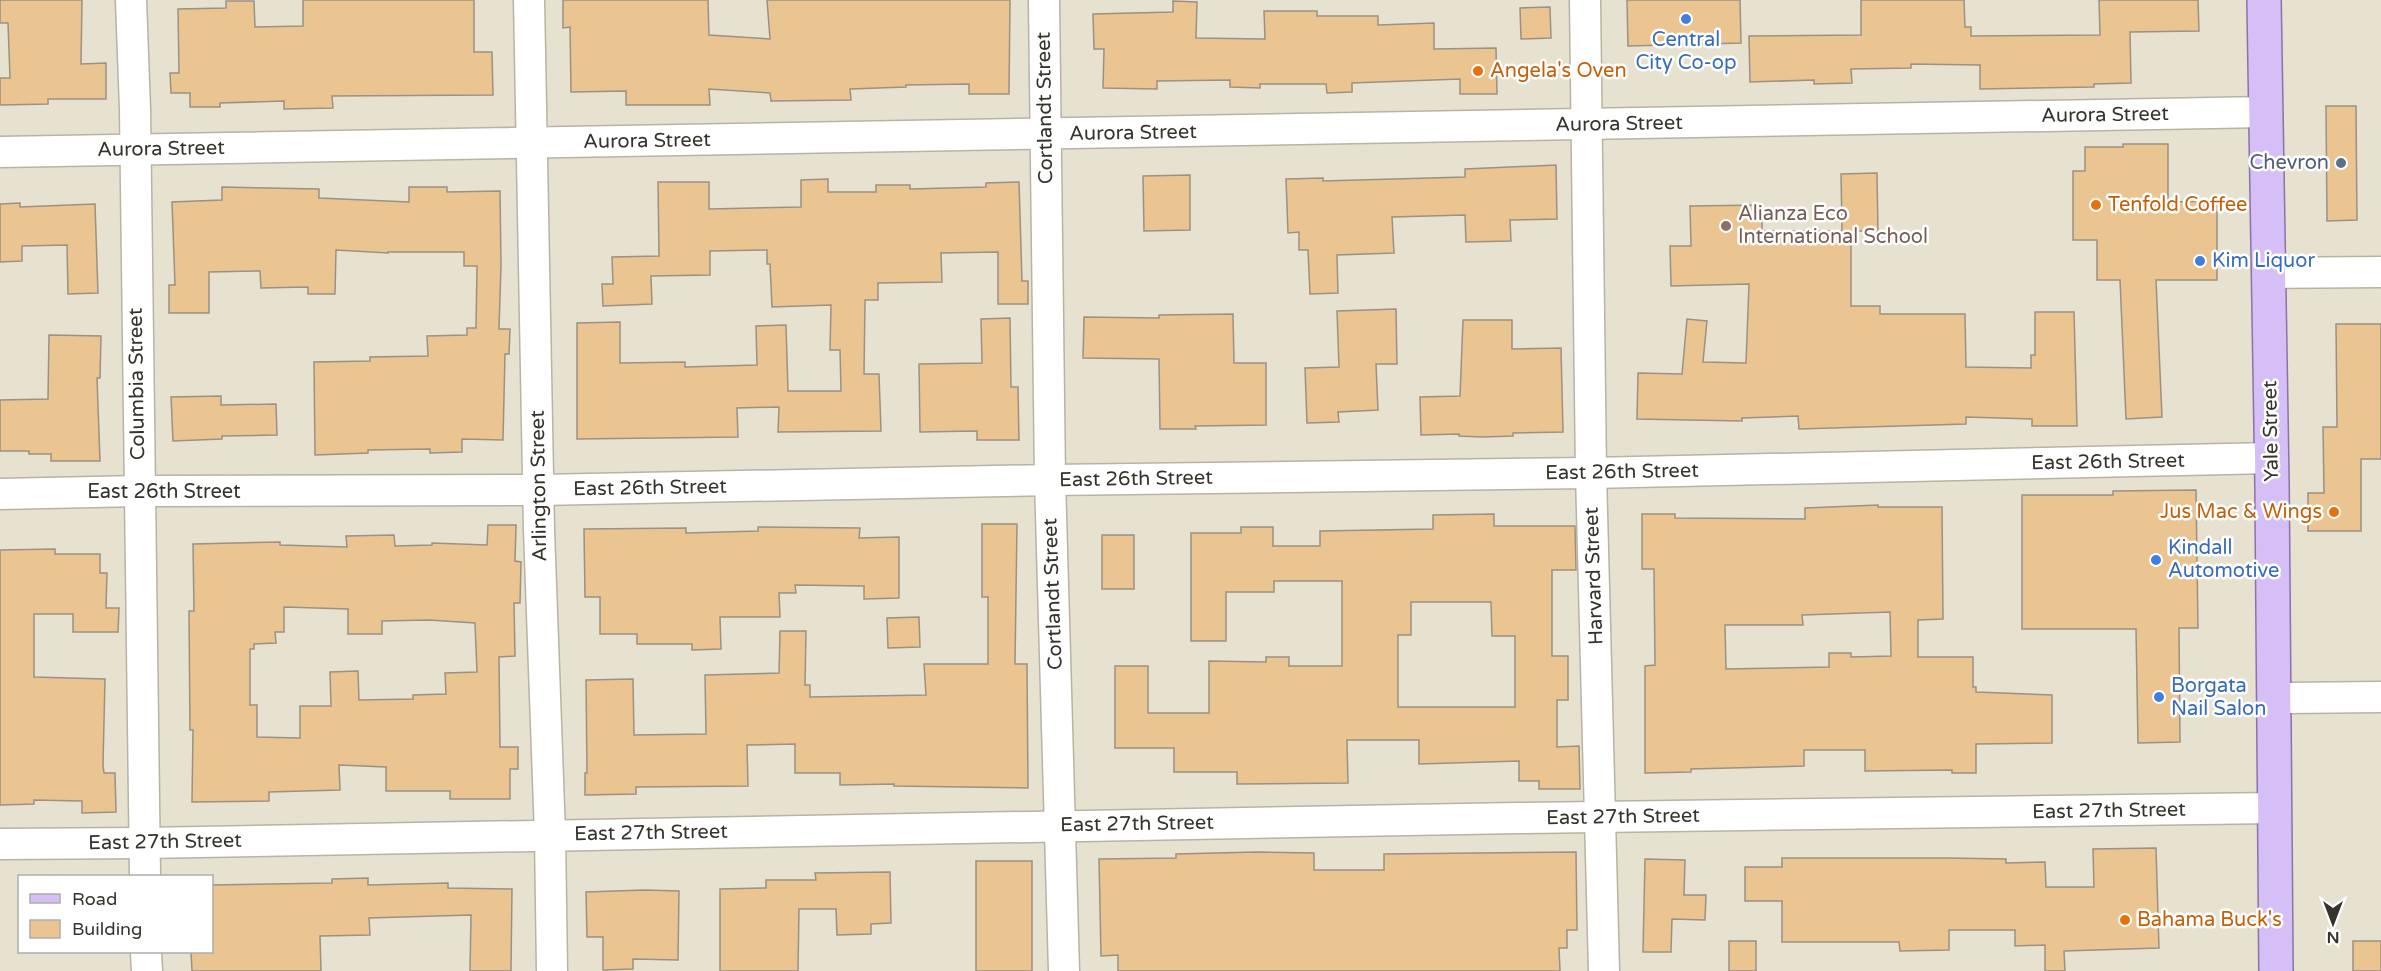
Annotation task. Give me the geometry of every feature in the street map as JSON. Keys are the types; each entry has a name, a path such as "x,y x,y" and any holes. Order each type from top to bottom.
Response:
{"main road":[{"name":"Yale Street","path":"2264,0 2272,458 2276,971"}],"street":[{"name":"Columbia Street","path":"131,0 145,875"},
{"name":"Arlington Street","path":"529,0 538,490 550,835 552,971"},
{"name":"Cortlandt Street","path":"1044,0 1050,480 1064,971"},
{"name":"Harvard Street","path":"1585,0 1592,473 1604,971"},
{"name":"Aurora Street","path":"0,152 2266,112"},
{"path":"2268,273 2381,272"},
{"name":"East 26th Street","path":"0,494 139,491 538,490 1592,473 2272,458"},
{"path":"2273,698 2381,697"},
{"name":"East 27th Street","path":"0,844 2275,808"},
{"path":"147,953 147,971"}],"building":[{"path":"0,0 82,0 81,64 106,63 106,99 48,99 48,104 0,105 0,78 10,78 8,23 0,23"},
{"path":"303,0 474,0 474,52 492,52 493,95 332,96 333,108 284,109 284,101 220,103 220,107 190,107 190,93 171,93 170,73 179,73 178,9 226,8 226,1 254,1 255,27 303,26"},
{"path":"563,0 708,0 709,35 770,39 767,0 1010,0 1009,94 969,94 969,84 906,85 906,87 850,89 851,100 771,101 770,93 709,89 710,105 626,105 626,91 571,92 570,27 563,28"},
{"path":"1627,0 1740,0 1741,43 1628,46"},
{"path":"1861,0 1964,0 1965,27 1971,27 1971,36 2100,35 2099,0 2198,0 2199,31 2130,32 2131,83 2094,84 2094,87 1980,89 1980,65 1911,64 1911,68 1851,69 1852,83 1814,84 1814,80 1750,82 1749,36 1861,35"},
{"path":"1173,1 1197,2 1196,38 1265,39 1264,11 1317,11 1317,16 1378,16 1378,25 1434,23 1434,49 1496,48 1497,94 1460,94 1460,79 1352,83 1352,92 1327,93 1326,84 1260,84 1260,88 1230,87 1230,80 1157,81 1157,89 1103,88 1104,49 1094,49 1093,14 1173,12"},
{"path":"1550,7 1551,38 1521,39 1520,8"},
{"name":"Chevron","path":"2326,106 2356,106 2357,220 2327,221"},
{"path":"2123,144 2168,144 2168,202 2217,201 2217,280 2156,280 2162,417 2126,419 2120,280 2097,280 2097,240 2073,240 2073,171 2085,171 2085,147 2123,147"},
{"path":"1556,165 1557,219 1510,220 1511,241 1466,242 1465,215 1392,217 1394,253 1337,255 1338,293 1310,294 1308,250 1299,250 1299,232 1288,233 1286,179 1323,178 1323,181 1465,177 1465,169"},
{"path":"1877,173 1878,231 1851,231 1851,306 1880,306 1880,314 1965,314 1966,367 2031,368 2031,355 2035,355 2035,312 2074,312 2077,426 2032,426 2032,419 1966,417 1966,424 1799,429 1798,416 1742,418 1742,421 1637,419 1638,373 1682,374 1687,319 1707,321 1703,362 1746,363 1749,284 1671,286 1670,246 1691,246 1690,206 1762,205 1762,231 1842,231 1841,174"},
{"path":"1190,175 1190,230 1144,231 1143,176"},
{"path":"828,179 828,192 876,192 876,185 910,185 910,189 986,187 986,183 1019,182 1022,281 1028,281 1028,304 998,304 998,252 941,253 942,282 878,283 878,300 865,300 864,374 879,374 881,431 778,432 779,407 737,408 738,437 577,439 577,323 620,322 620,363 685,362 685,367 757,365 756,326 786,325 788,391 841,391 840,350 830,350 831,305 772,307 767,250 710,251 710,275 651,276 652,304 603,306 602,284 613,284 612,257 659,256 658,182 709,182 709,209 801,207 801,180"},
{"path":"222,187 319,189 319,198 409,202 409,187 447,187 447,192 500,191 499,329 510,329 509,354 505,354 503,440 462,439 462,452 430,453 430,449 368,450 368,453 315,455 314,362 370,361 370,357 428,356 427,336 467,335 467,328 476,328 477,266 464,266 464,252 388,253 336,250 335,294 308,294 308,287 261,288 260,271 209,272 209,313 169,313 169,285 175,285 172,202 222,200"},
{"path":"20,203 20,207 95,204 98,293 68,294 67,245 22,246 22,261 0,262 0,204"},
{"path":"1396,309 1397,364 1376,364 1378,410 1338,412 1339,422 1307,423 1305,368 1339,367 1337,311"},
{"path":"1233,314 1234,363 1266,363 1266,425 1160,429 1159,359 1083,358 1084,317 1159,318 1159,315"},
{"path":"1010,318 1011,387 1018,387 1019,440 977,440 977,431 920,432 919,364 982,363 981,319"},
{"path":"1463,320 1512,320 1512,349 1561,348 1563,432 1513,433 1513,436 1483,437 1459,436 1459,434 1421,435 1420,397 1460,396"},
{"path":"2336,324 2381,324 2381,459 2361,459 2361,531 2308,531 2308,493 2324,493 2323,427 2337,427"},
{"path":"49,335 101,336 100,378 97,378 100,461 51,461 51,454 0,451 0,400 48,399"},
{"path":"221,396 221,405 276,404 277,435 222,436 222,439 173,441 171,397"},
{"path":"2196,490 2198,628 2179,628 2180,742 2138,743 2136,629 2022,629 2022,495 2113,495 2113,491"},
{"path":"1878,505 1878,507 1942,507 1943,619 1918,620 1918,657 1973,657 1973,687 1976,687 1976,692 2052,695 2052,743 1976,744 1976,773 1952,773 1952,770 1865,771 1865,750 1804,750 1804,766 1691,769 1691,772 1645,773 1645,666 1655,665 1654,569 1642,569 1642,514 1675,514 1675,518 1805,519 1805,508","holes":["1890,612 1891,656 1851,657 1851,653 1829,653 1829,667 1726,669 1725,625 1803,625 1802,615"]},
{"path":"1494,514 1494,526 1575,526 1576,570 1552,570 1552,656 1568,656 1568,700 1557,700 1557,747 1579,746 1580,789 1539,789 1539,781 1519,781 1519,761 1419,764 1419,740 1347,740 1348,783 1237,784 1237,772 1174,772 1174,748 1115,748 1115,666 1148,666 1148,713 1209,713 1209,661 1266,662 1266,657 1289,657 1289,666 1342,666 1342,581 1274,581 1274,592 1226,592 1226,641 1191,641 1191,533 1241,533 1241,527 1273,527 1273,546 1320,546 1320,531 1433,529 1433,515","holes":["1411,602 1491,602 1492,636 1515,636 1515,707 1398,707 1398,635 1411,635"]},
{"path":"982,524 1017,524 1015,664 1027,664 1028,788 894,786 894,784 840,785 840,773 795,773 795,744 747,745 748,786 636,787 636,794 585,795 585,773 587,773 586,680 633,679 634,735 706,734 705,675 779,673 780,631 806,631 805,685 810,685 810,697 926,695 924,664 988,664 988,597 982,597"},
{"path":"488,525 516,525 515,561 521,562 520,603 514,603 515,656 499,657 500,747 518,747 518,769 510,769 510,799 450,799 450,791 386,791 386,767 339,765 340,790 269,792 269,801 192,802 193,730 190,730 189,611 194,611 193,544 280,542 280,545 347,547 346,536 394,535 395,546 432,545 432,543 487,545","holes":["284,607 348,609 348,634 382,634 382,621 429,620 475,623 477,672 445,673 446,694 413,695 413,699 359,700 358,671 330,672 331,706 300,706 300,738 257,737 257,705 250,705 250,649 254,649 254,644 276,643 275,632 284,632"]},
{"path":"758,527 860,528 859,538 899,537 899,598 864,599 864,586 795,585 796,593 779,593 780,617 720,617 721,649 692,650 692,644 637,644 637,634 600,634 600,597 585,597 584,529 686,528 686,533 758,531"},
{"path":"1102,535 1134,535 1134,589 1102,589"},
{"path":"55,549 55,554 100,554 100,573 107,573 106,608 119,608 118,632 73,632 73,614 34,614 34,677 105,679 103,765 104,773 115,773 116,812 82,813 82,801 34,800 34,804 0,805 0,550"},
{"path":"919,617 920,647 888,648 887,618"},
{"path":"2156,848 2159,948 2064,951 2065,971 2045,971 2045,945 2015,946 2015,930 1949,930 1949,950 1900,951 1899,942 1782,942 1782,901 1745,901 1745,867 1782,867 1782,858 1947,858 2006,859 2006,863 2045,862 2046,887 2094,887 2093,849"},
{"path":"1576,852 1577,930 1567,930 1567,948 1559,948 1560,971 1118,971 1118,955 1101,956 1099,859 1176,858 1176,854 1314,853 1314,870 1384,870 1384,854"},
{"path":"1645,859 1685,860 1684,895 1706,895 1705,920 1672,919 1671,952 1643,952"},
{"path":"976,861 1032,861 1032,971 976,971"},
{"path":"890,872 891,923 871,924 871,934 837,935 836,909 799,909 798,971 720,971 720,889 766,888 766,880 816,880 815,873"},
{"path":"368,878 368,885 448,883 448,888 512,889 511,971 470,971 471,915 369,918 370,935 320,936 321,971 192,971 191,953 213,953 213,885 332,883 332,879"},
{"path":"679,891 678,960 633,959 633,969 603,970 603,937 587,937 586,892"},
{"path":"1729,941 1756,941 1756,971 1729,971"},
{"path":"2353,941 2381,941 2381,971 2353,971"}],"place":[{"name":"Central City Co-op","path":"1686,19"},
{"name":"Angela's Oven","path":"1478,71"},
{"name":"Chevron","path":"2341,163"},
{"name":"Tenfold Coffee","path":"2096,205"},
{"name":"Alianza Eco International School","path":"1726,226"},
{"name":"Kim Liquor","path":"2200,261"},
{"name":"Jus Mac & Wings","path":"2334,512"},
{"name":"Kindall Automotive","path":"2156,560"},
{"name":"Borgata Nail Salon","path":"2159,697"},
{"name":"Bahama Buck's","path":"2125,920"}]}
